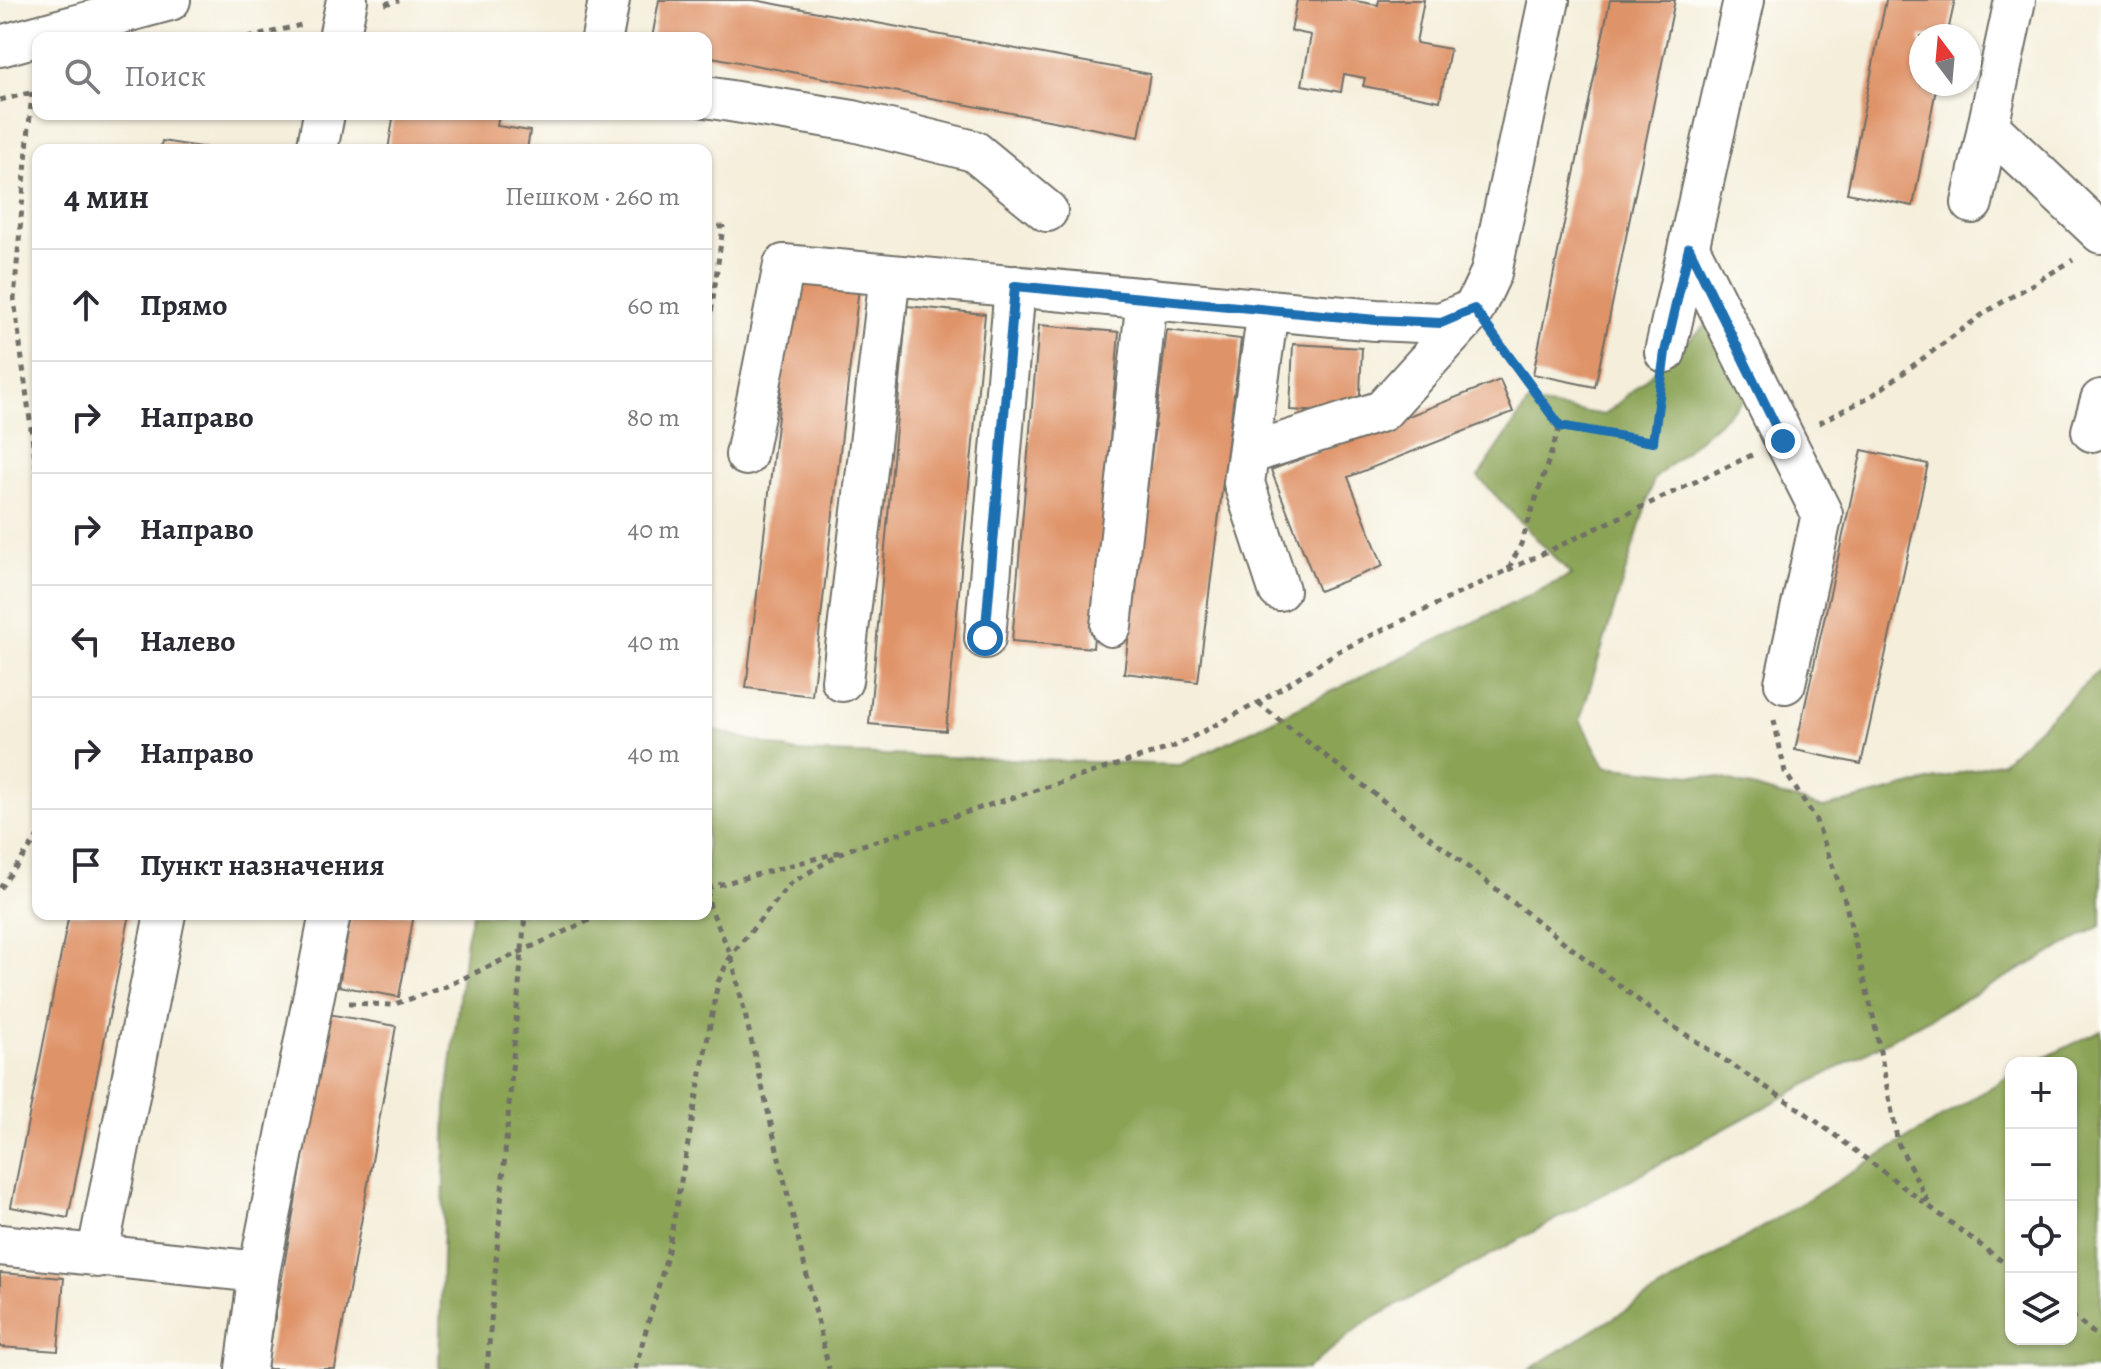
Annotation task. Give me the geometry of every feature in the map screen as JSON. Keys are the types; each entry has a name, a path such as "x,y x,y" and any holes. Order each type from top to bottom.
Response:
{"street":[{"path":"52,32 170,0"},
{"path":"340,32 347,0"},
{"path":"603,32 609,0"},
{"path":"1248,454 1382,411 1474,309 1491,273 1549,0"},
{"path":"1665,352 1744,0"},
{"path":"1972,203 2015,0"},
{"path":"0,46 32,37"},
{"path":"712,98 853,121 974,151 1047,211"},
{"path":"318,144 323,120"},
{"path":"1988,126 2101,233"},
{"path":"1689,248 1822,514 1785,683"},
{"path":"746,455 784,265 1441,323 1474,309"},
{"path":"842,681 890,275"},
{"path":"985,638 1015,286"},
{"path":"1111,626 1147,298"},
{"path":"1268,310 1244,483 1279,590"},
{"path":"97,1257 164,920"},
{"path":"246,1369 259,1272 329,920"},
{"path":"0,1245 259,1272"}],"path":[{"path":"0,100 32,93"},
{"path":"32,120 14,299 32,436"},
{"path":"712,226 723,227 712,307"},
{"path":"1474,309 1560,426 1653,442 1665,352"},
{"path":"712,887 847,850 1173,747 1258,703 1339,651 1508,570 1521,544 1560,426"},
{"path":"1785,683 1774,720 1785,772 1815,818 1844,897 1873,1016 1898,1143 1930,1206"},
{"path":"1258,703 1665,1021 1804,1112 2005,1263"},
{"path":"0,888 32,845"},
{"path":"635,1369 667,1256 718,982 731,955 791,883 847,850"},
{"path":"712,912 731,955 829,1369"},
{"path":"487,1369 525,920"},
{"path":"312,1001 392,1005 442,988 590,920"},
{"path":"2077,1320 2101,1339"}],"green space":[{"path":"1714,318 1770,377 1654,479 1580,720 1605,766 1721,778 1824,808 2002,762 2101,669 2101,926 1366,1322 1307,1369 439,1369 446,1107 471,920 712,920 712,730 796,752 1180,765 1571,575 1478,477 1528,403 1605,415"},
{"path":"2101,1030 2101,1369 1530,1369 2005,1079 2005,1345 2077,1345 2077,1057 2046,1057"}],"building":[{"path":"659,0 754,0 1150,74 1139,137 712,57 712,32 653,32"},
{"path":"1297,0 1350,0 1378,5 1379,0 1424,0 1416,43 1450,49 1440,101 1363,86 1365,78 1344,74 1341,92 1302,85 1311,35 1291,31"},
{"path":"1610,0 1675,0 1595,387 1533,374"},
{"path":"1886,0 1955,0 1950,24 1909,24 1909,96 1935,96 1913,206 1847,193"},
{"path":"393,120 498,120 497,126 530,131 528,144 389,144"},
{"path":"794,280 859,287 812,696 746,688"},
{"path":"907,306 985,314 946,731 869,724"},
{"path":"1039,325 1119,332 1093,648 1012,641"},
{"path":"1167,330 1241,339 1198,682 1124,673"},
{"path":"1293,344 1362,348 1359,414 1290,410"},
{"path":"1500,380 1513,412 1348,477 1383,566 1319,591 1271,470"},
{"path":"1862,450 1928,464 1861,764 1795,750"},
{"path":"68,920 129,920 68,1218 11,1207"},
{"path":"350,920 413,920 399,997 339,986"},
{"path":"328,1014 396,1026 335,1369 266,1369"},
{"path":"0,1273 64,1278 58,1351 0,1347"}],"route":[{"path":"985,638 1015,286 1376,320 1441,323 1474,309 1560,426 1653,442 1665,352 1689,248 1783,441"}]}
